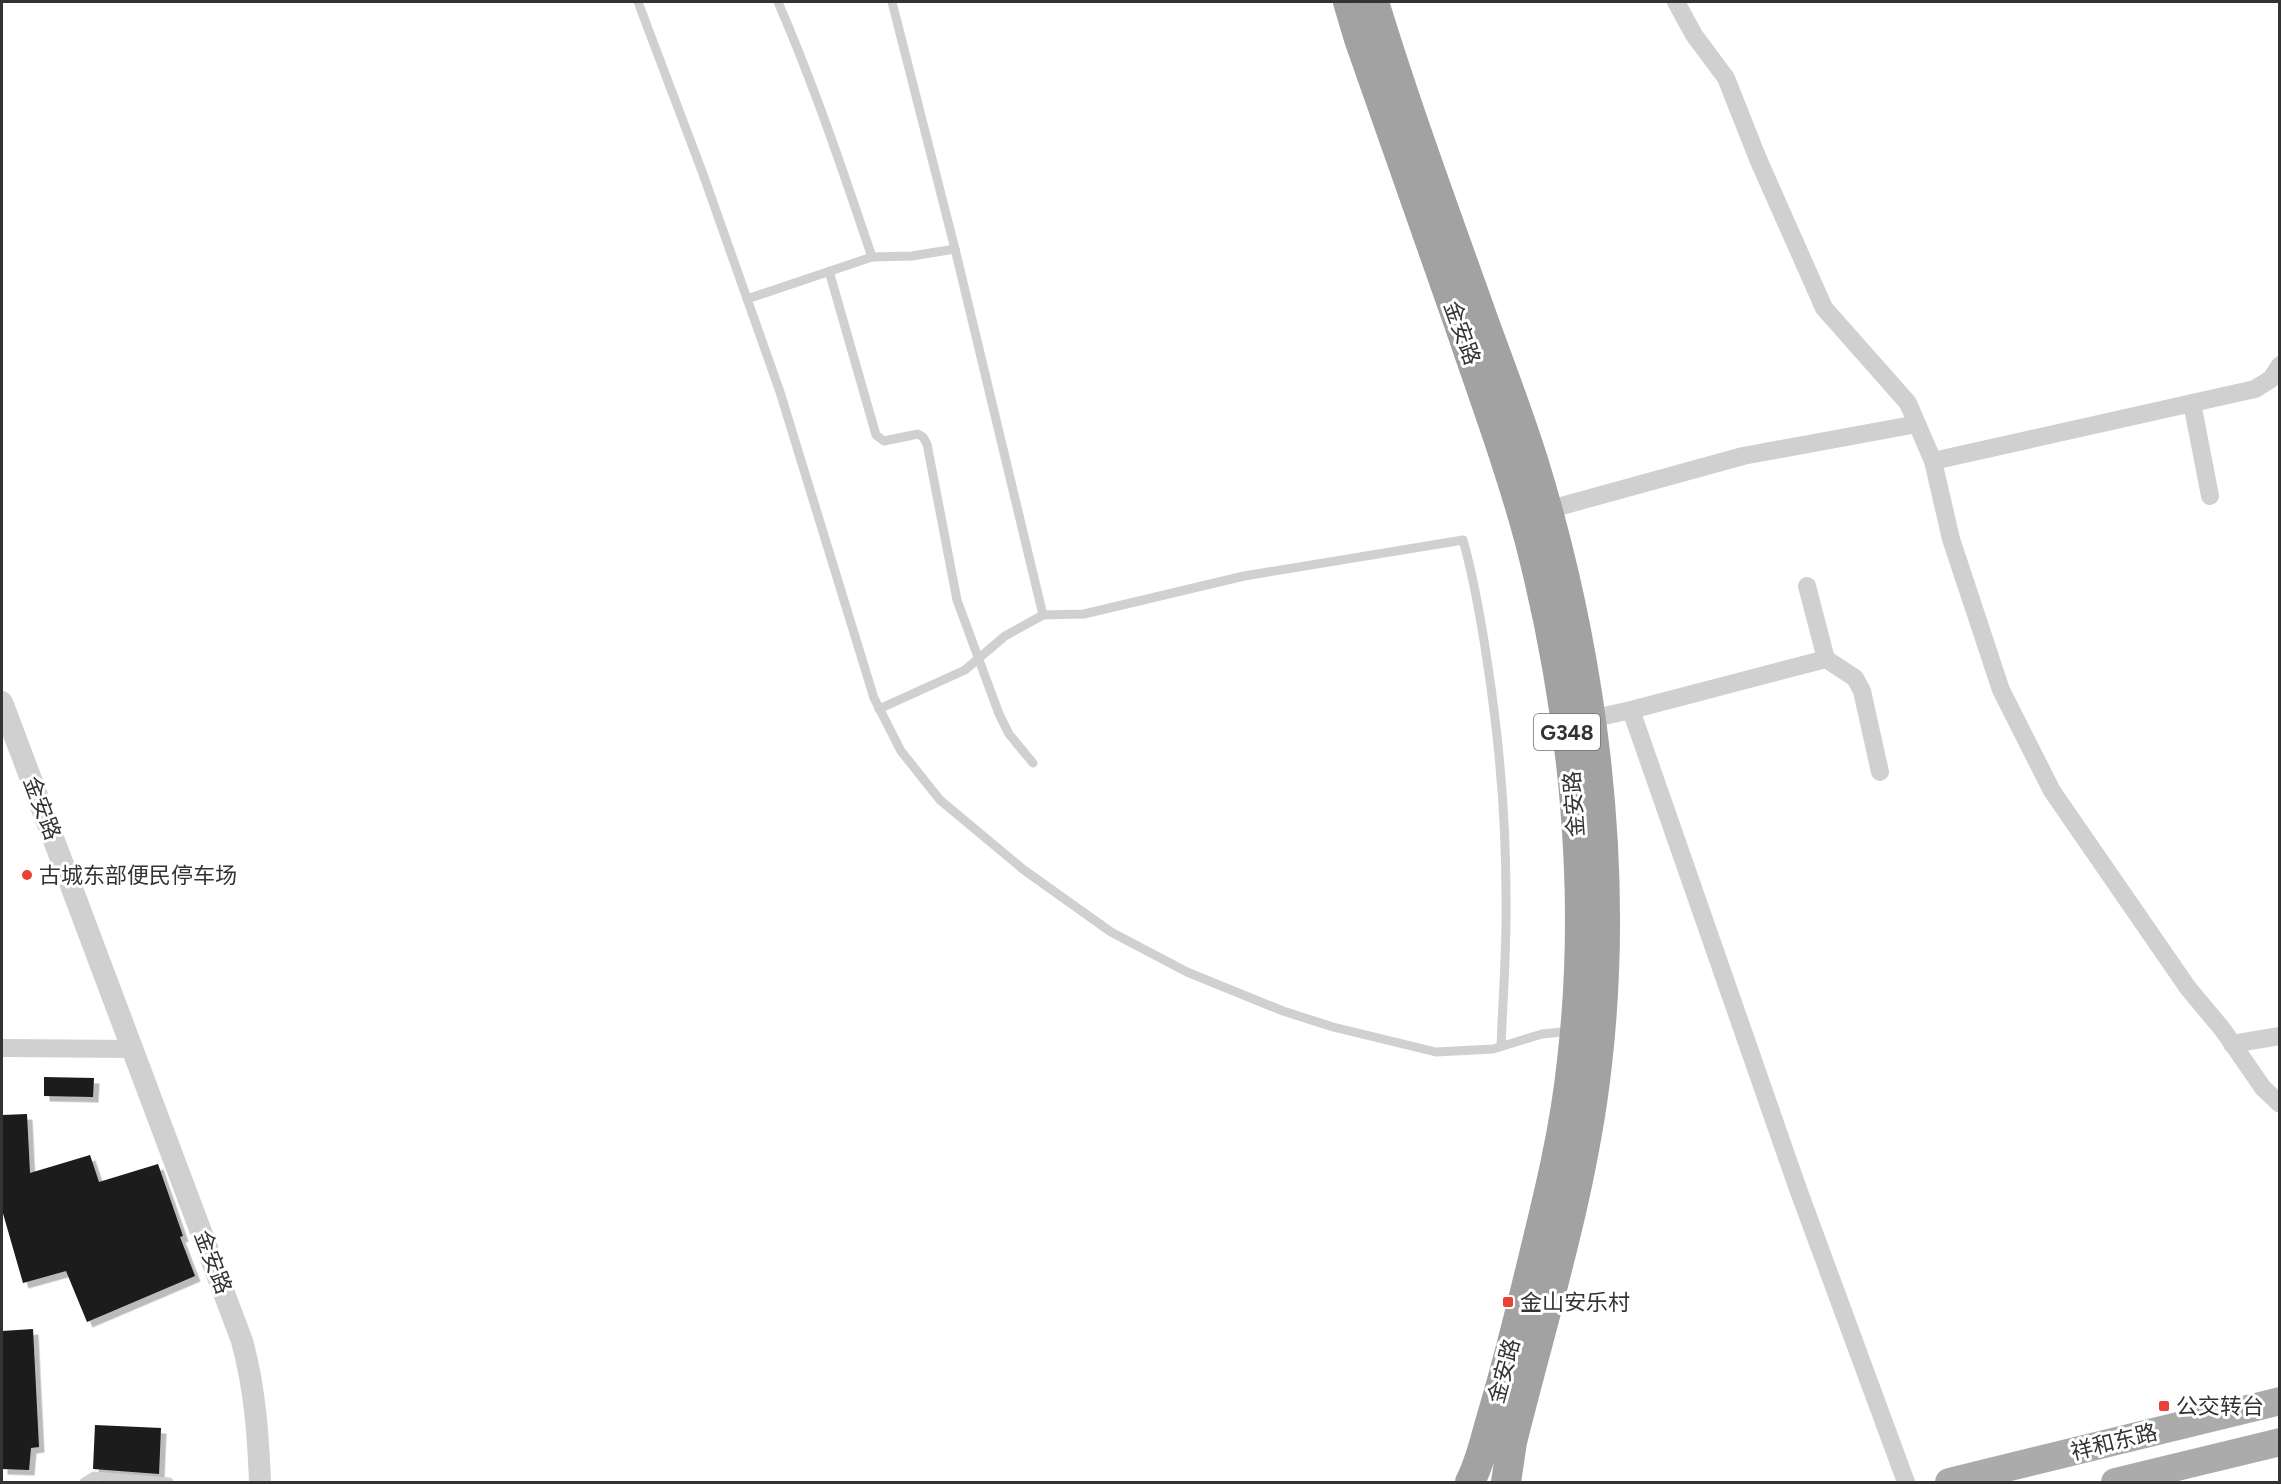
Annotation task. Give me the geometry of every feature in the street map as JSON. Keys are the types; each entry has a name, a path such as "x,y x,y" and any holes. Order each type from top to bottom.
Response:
{"highway":[{"name":"金安路","path":"1348,2 1509,468 1547,615 1566,722 1576,826 1579,947 1575,1030 1566,1113 1556,1164 1496,1401 1470,1482"},
{"name":"金安路","path":"1374,2 1510,389 1547,510 1572,610 1591,719 1601,824 1604,948 1603,1005 1598,1063 1581,1169 1512,1442 1506,1482"}],"main road":[{"name":"祥和东路","path":"1949,1482 2280,1401"},
{"name":"祥和东路","path":"2115,1482 2280,1442"}],"street":[{"path":"1676,2 1694,35 1726,78 1758,159 1824,308 1908,403 1933,461 1951,539 2001,690 2052,791 2188,988 2263,1088 2280,1104"},
{"path":"1933,461 2255,389 2271,379 2280,364"},
{"path":"2193,403 2210,496"},
{"path":"1547,510 1743,456 1917,424"},
{"path":"1807,586 1826,659 1854,678 1862,691 1880,772"},
{"path":"1591,719 1826,659"},
{"name":"金安路","path":"2,702 242,1341 258,1422 260,1482"},
{"path":"1631,710 1798,1189 1906,1482"},
{"path":"2232,1044 2280,1036"},
{"path":"2,1048 133,1048"}],"lane":[{"path":"638,2 703,174 780,392 864,670 879,709 901,752 919,777 940,800 981,836 1067,902 1111,932 1234,993 1333,1028 1436,1052 1463,1052 1501,1046 1542,1034 1575,1030"},
{"path":"778,2 833,140 872,257"},
{"path":"892,2 956,249 1043,615"},
{"path":"747,299 872,257 912,256 956,249"},
{"path":"829,272 876,435 884,441 918,434 927,444 950,574 957,600 999,714 1009,734 1033,763"},
{"path":"879,709 965,670 1005,636 1043,615 1084,614 1244,576 1463,540 1491,686 1503,802 1506,895 1501,1046"},
{"path":"84,1482 94,1476 169,1482"}],"building":[{"path":"44,1077 94,1078 93,1097 44,1096"},
{"path":"27,1114 30,1173 90,1155 99,1182 158,1164 183,1236 180,1237 195,1276 87,1322 66,1271 23,1283 2,1210 2,1115"},
{"path":"33,1329 39,1447 31,1448 29,1470 2,1469 2,1331"},
{"path":"95,1425 161,1428 159,1474 93,1469"}],"place":[{"name":"古城东部便民停车场","path":"27,875"},
{"name":"金山安乐村","path":"1508,1302"},
{"name":"公交转台","path":"2164,1406"}]}
